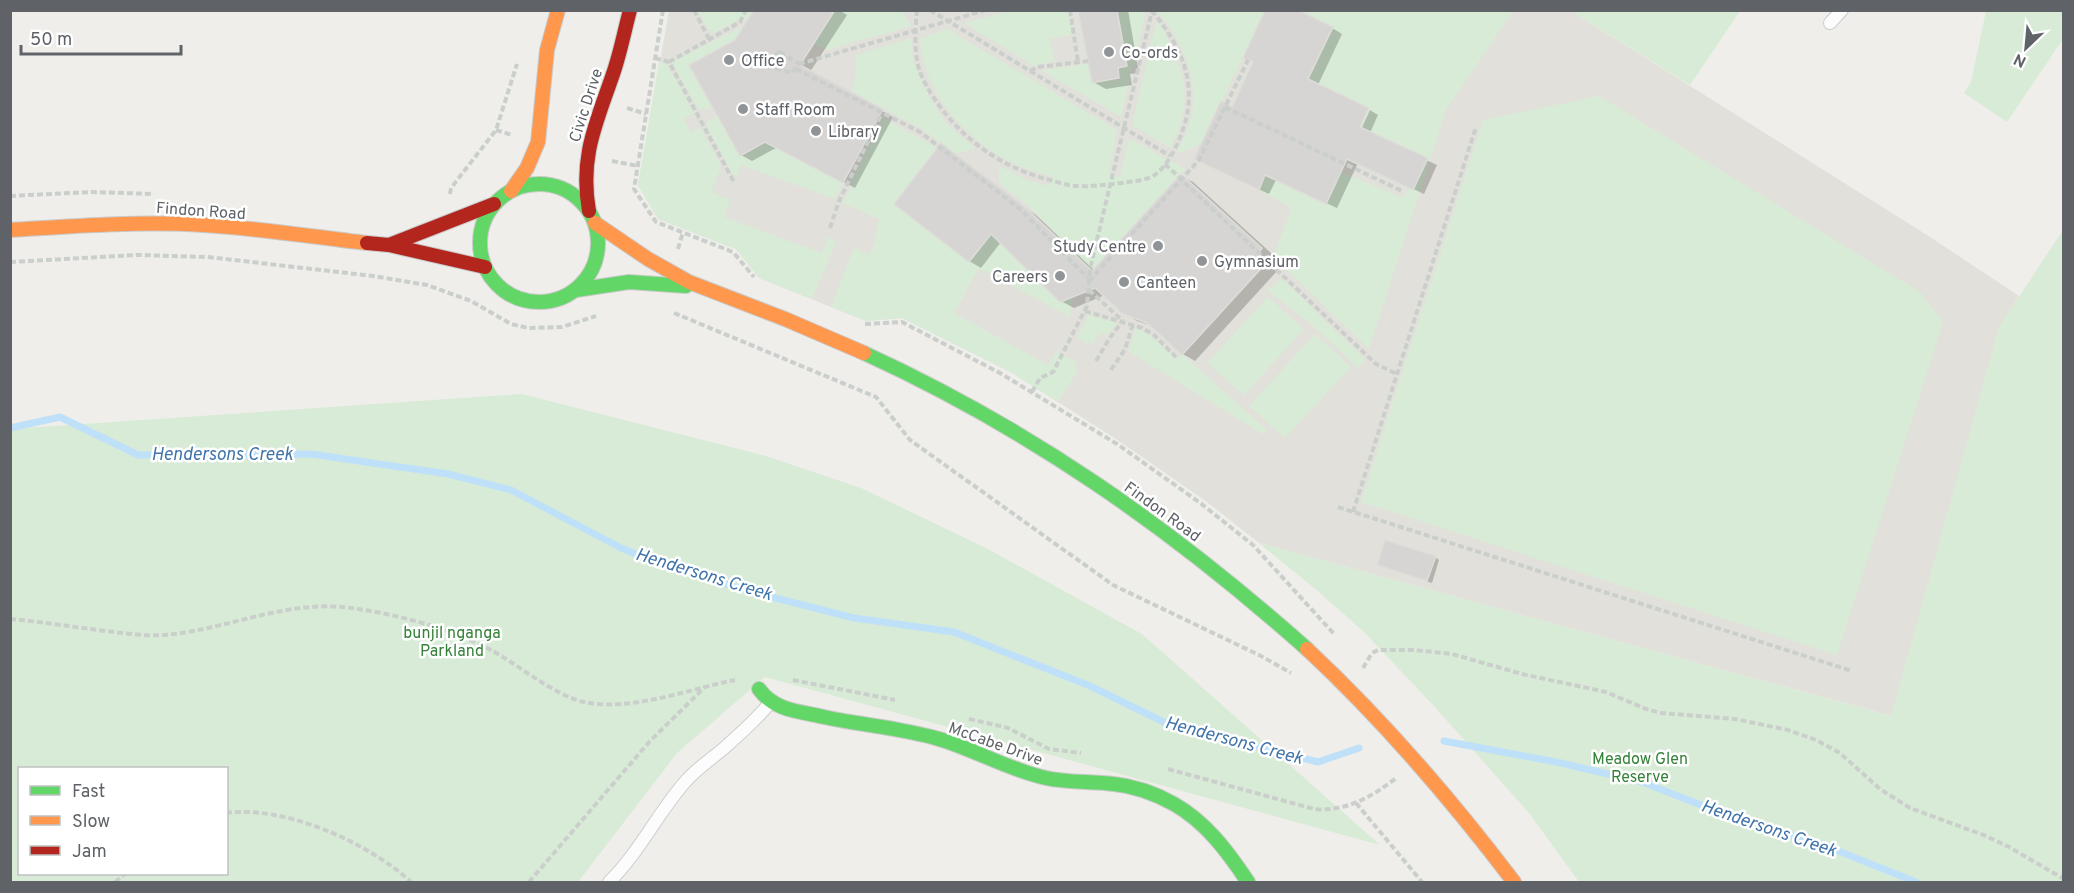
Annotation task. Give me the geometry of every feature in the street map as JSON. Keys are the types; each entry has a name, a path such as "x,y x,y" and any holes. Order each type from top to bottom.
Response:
{"main road":[{"path":"511,191 527,185 545,184 562,188 578,198 592,217 599,241 597,260 589,277 576,290 561,298 545,302 529,302 511,295 496,283 485,267 481,251 481,234 485,218 495,204 511,191 534,155 538,142 548,50 558,10"},
{"name":"Civic Drive","path":"592,217 586,195 586,155 590,137 613,75 630,10"},
{"name":"Findon Road","path":"389,245 495,204"},
{"name":"Findon Road","path":"592,217 622,243 703,289 812,330 929,385 1007,427 1159,527 1265,613 1348,689 1416,761 1476,832 1514,882"},
{"name":"Findon Road","path":"10,230 148,223 262,231 389,245 485,267"},
{"name":"Findon Road","path":"576,290 629,282 660,283 703,289"},
{"path":"759,688 770,703"},
{"name":"McCabe Drive","path":"770,703 848,723 939,739 1023,773 1067,781 1116,785 1157,796 1183,810 1209,830 1223,845 1248,882"}],"lane":[{"path":"1830,23 1842,10"},
{"path":"609,882 633,855 663,809 686,781 700,766 746,729 770,703"}],"path":[{"path":"663,10 634,189 656,222 733,252 757,281"},
{"path":"694,10 709,39"},
{"path":"669,62 740,22 746,10"},
{"path":"917,10 915,32 919,70 929,91 953,123 996,158 1028,174 1076,186 1110,184 1154,176 1170,156 1186,123 1190,90 1184,64 1175,42 1152,11"},
{"path":"930,10 1170,156"},
{"path":"799,64 780,52 762,64 792,73 799,64 986,10"},
{"path":"1070,10 1078,62"},
{"path":"1032,392 1040,378 1053,372 1087,306 1088,280 1152,11"},
{"path":"655,58 669,62 734,182"},
{"path":"450,196 451,188 496,130 518,60"},
{"path":"1088,280 1199,160 1248,60"},
{"path":"1030,71 1038,67 1088,61"},
{"path":"796,69 920,132 1021,210 1088,280"},
{"path":"1225,107 1402,191"},
{"path":"830,228 840,201 882,113"},
{"path":"1353,512 1476,127"},
{"path":"1165,164 1376,364 1397,374"},
{"path":"10,262 138,255 208,257 373,276 428,285 471,301 511,324 528,328 562,327 606,314"},
{"path":"1088,289 1124,322"},
{"path":"668,311 876,397 910,440 1113,585 1261,656 1296,676"},
{"path":"1085,311 1132,324 1154,335 1176,357"},
{"path":"864,324 902,322 969,356 1126,450 1253,544 1335,636"},
{"path":"1096,361 1109,339 1124,322"},
{"path":"1111,370 1125,349 1132,324"},
{"path":"1338,507 1852,670"},
{"path":"10,619 161,635 182,633 272,612 324,606 382,613 470,639"},
{"path":"1363,667 1372,653 1378,650 1414,650 1452,654 1522,674 1606,692 1661,713 1735,719 1788,730 1816,740 1840,753 1880,789 1910,808 1986,836 2064,879"},
{"path":"1356,660 1371,676"},
{"path":"529,882 650,741 705,687"},
{"path":"1356,803 1422,882"},
{"path":"228,813 262,814 296,820 327,831 380,859 411,882"}],"shaded area":[{"path":"669,11 1571,11 1930,237 2019,296 1999,328 1892,716 1259,543 1207,502 1116,439 1012,373 903,318 866,321 759,278 736,249 658,219 638,185"}],"green space":[{"path":"1740,10 1690,85 1571,11"},
{"path":"697,11 752,11 744,22 740,19 712,34"},
{"path":"835,11 902,11 911,26 827,50 814,44"},
{"path":"1009,11 1068,11 1073,35 1049,38 1055,61 1034,66 964,23"},
{"path":"1117,11 1146,11 1121,117 1041,70 1088,64 1092,82 1119,78 1118,68 1127,66"},
{"path":"1158,11 1265,11 1201,144 1179,153 1177,151 1192,114 1192,79 1179,44"},
{"path":"1298,11 1513,11 1446,110 1369,349 1273,257 1292,208 1259,190 1281,143 1287,146 1272,178 1326,204 1341,172 1403,198 1409,188 1413,189 1427,159 1374,133 1359,165 1345,160 1369,108 1308,79 1333,27"},
{"path":"1986,11 2063,11 2063,39 2007,122 1964,93 1971,82"},
{"path":"1157,20 1174,52 1183,83 1183,114 1170,148 1132,125"},
{"path":"744,26 713,107 699,110 673,65 675,60"},
{"path":"947,29 1117,130 1109,173 1120,177 1129,138 1185,169 1092,271 1028,205 999,183 999,166 1025,179 1048,186 1054,177 1019,166 996,154 964,128 938,96 923,59 920,39"},
{"path":"911,38 913,61 929,97 947,124 975,148 956,154 922,129 851,92 855,82 856,55"},
{"path":"659,62 666,63 694,113 684,119 691,133 701,128 721,166 711,192 730,200 724,217 822,253 828,237 836,241 812,299 759,278 736,249 658,219 638,185"},
{"path":"1599,96 1920,292 1943,322 1837,655 1361,502 1483,120"},
{"path":"774,115 769,143 843,183 835,199 741,165 737,176 732,174 706,125 709,120 717,116 740,156"},
{"path":"884,118 937,148 894,204 968,262 991,234 1061,303 1069,295 1072,297 1070,317 979,268 954,313 1048,365 1056,352 1075,361 1077,372 1058,402 1012,373 902,318 866,321 831,307 854,248 870,255 877,239 875,236 879,219 843,203 853,182 851,181"},
{"name":"Meadow Glen Reserve","path":"2063,230 2063,882 1579,882 1529,813 1433,705 1363,631 1259,543 1891,716 1999,327"},
{"path":"1281,278 1365,359 1358,368 1311,324 1268,291"},
{"path":"1268,297 1304,329 1244,395 1207,363"},
{"path":"1088,315 1117,323 1107,335 1100,333 1093,344 1089,341 1088,344 1077,338"},
{"path":"1136,328 1149,334 1176,359 1182,354 1267,430 1264,435 1128,351"},
{"path":"1315,334 1351,367 1285,438 1249,406"},
{"name":"bunjil nganga Parkland","path":"522,394 766,456 861,488 986,548 1142,634 1380,845 765,677 677,753 578,882 11,882 11,429"}],"building":[{"path":"754,10 835,10 800,65 883,109 843,183 765,142 740,156 689,65 735,40"},
{"path":"1078,10 1117,10 1127,66 1118,68 1119,78 1092,83"},
{"path":"1265,10 1298,10 1333,27 1308,79 1369,108 1360,127 1428,158 1413,190 1347,159 1326,204 1265,175 1259,190 1194,159 1221,101 1232,107 1253,62 1243,58"},
{"path":"941,143 1025,207 1092,271 1181,174 1262,248 1258,254 1267,262 1182,355 1147,323 1123,314 1095,288 1060,302 991,234 969,262 894,204"},
{"path":"1385,540 1436,556 1427,581 1377,565"}],"waterway":[{"name":"Hendersons Creek","path":"10,428 60,417 138,455 311,454 448,474 511,490 621,548 665,566 752,592 854,618 954,632 1090,686 1170,725 1318,762 1359,748"},
{"name":"Hendersons Creek","path":"1444,741 1561,763 1642,782 1752,825 1813,841 1916,882"}],"traffic: fast":[{"path":"539,184 562,188 581,201 594,220 598,243 594,266 581,285 562,298 539,302 516,298 497,285 484,266 480,243 484,220 497,201 516,188 539,184"},
{"path":"576,290 629,282 686,286"},
{"path":"864,353 984,414 1097,484 1204,562 1307,649"},
{"path":"759,689 770,701 791,710 924,735 1046,778 1122,785 1152,794 1186,811 1206,829 1248,882"}],"traffic: slow":[{"path":"511,191 527,168 538,142 547,50 558,10"},
{"path":"595,223 648,259 689,282 785,319 864,353"},
{"path":"10,230 179,224 244,228 367,243"},
{"path":"1307,649 1363,704 1415,761 1514,882"}],"traffic: jam":[{"path":"589,211 586,172 588,154 617,61 630,10"},
{"path":"389,245 494,204"},
{"path":"367,243 389,245 485,267"}],"place":[{"name":"Co-ords","path":"1109,52"},
{"name":"Office","path":"729,60"},
{"name":"Staff Room","path":"743,109"},
{"name":"Library","path":"816,131"},
{"name":"Study Centre","path":"1158,246"},
{"name":"Gymnasium","path":"1202,261"},
{"name":"Careers","path":"1060,276"},
{"name":"Canteen","path":"1124,282"}]}
